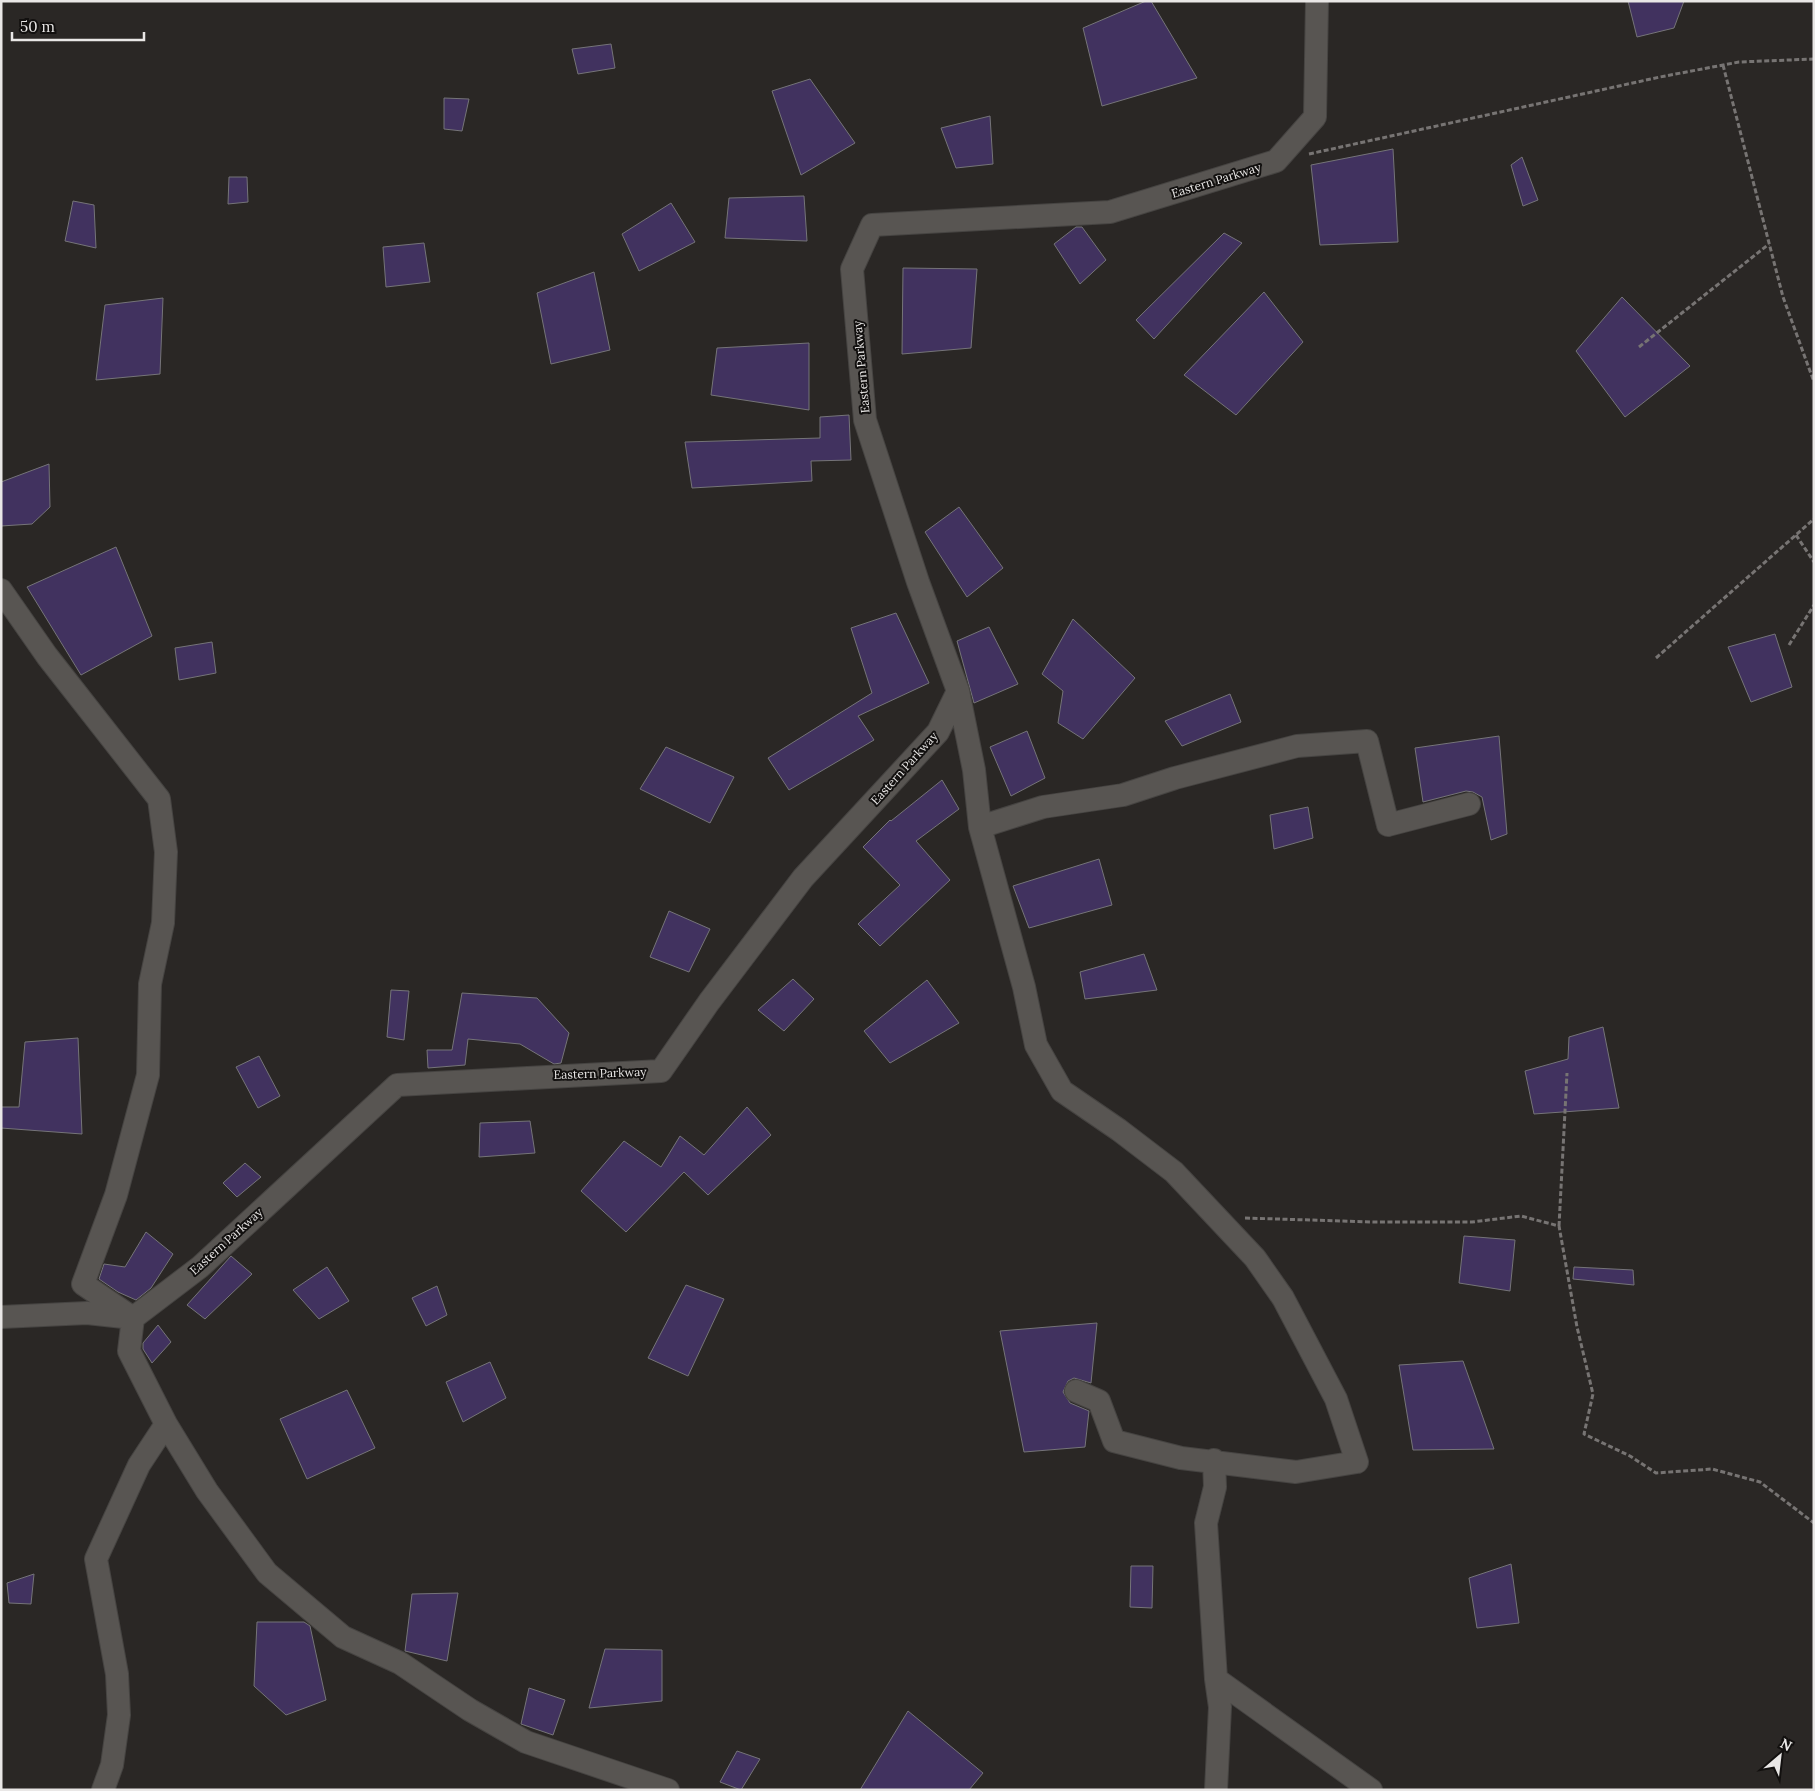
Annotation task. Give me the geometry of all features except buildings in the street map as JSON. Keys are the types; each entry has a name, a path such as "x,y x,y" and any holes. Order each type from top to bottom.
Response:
{"street":[{"name":"Eastern Parkway","path":"133,1318 200,1267 397,1085 661,1071 709,1002 803,878 938,732 958,691 918,582 865,420 852,269 872,225 1110,212 1276,161 1315,117 1317,1"},
{"path":"1,590 47,656 159,799 166,852 163,923 150,984 148,1075 116,1195 83,1284 133,1318"},
{"path":"958,691 974,770 980,827 1024,988 1036,1045 1062,1091 1119,1130 1174,1172 1255,1258 1283,1298 1336,1400 1357,1462 1296,1472 1214,1460 1181,1458 1114,1441 1099,1401 1076,1392"},
{"path":"980,827 1043,807 1123,795 1175,778 1297,746 1367,741 1388,825 1469,804"},
{"path":"1,1317 87,1312 133,1318"},
{"path":"133,1318 129,1351 166,1424 207,1491 267,1573 343,1636 400,1663 470,1710 526,1742 668,1790"},
{"path":"104,1790 112,1764 119,1715 117,1674 96,1559 140,1465 166,1424"},
{"path":"1214,1460 1215,1487 1206,1523 1216,1679 1220,1707 1216,1790"},
{"path":"1216,1679 1371,1790"}],"path":[{"path":"1305,155 1660,77 1723,65 1739,62 1814,59"},
{"path":"1723,65 1783,297 1814,382"},
{"path":"1639,346 1769,244"},
{"path":"1656,658 1814,519"},
{"path":"1796,534 1814,562"},
{"path":"1789,645 1814,606"},
{"path":"1567,1073 1559,1226 1577,1327 1593,1394 1584,1434 1630,1456 1656,1473 1712,1469 1760,1482 1814,1523"},
{"path":"1218,1217 1373,1222 1472,1222 1521,1216 1559,1226"}]}
